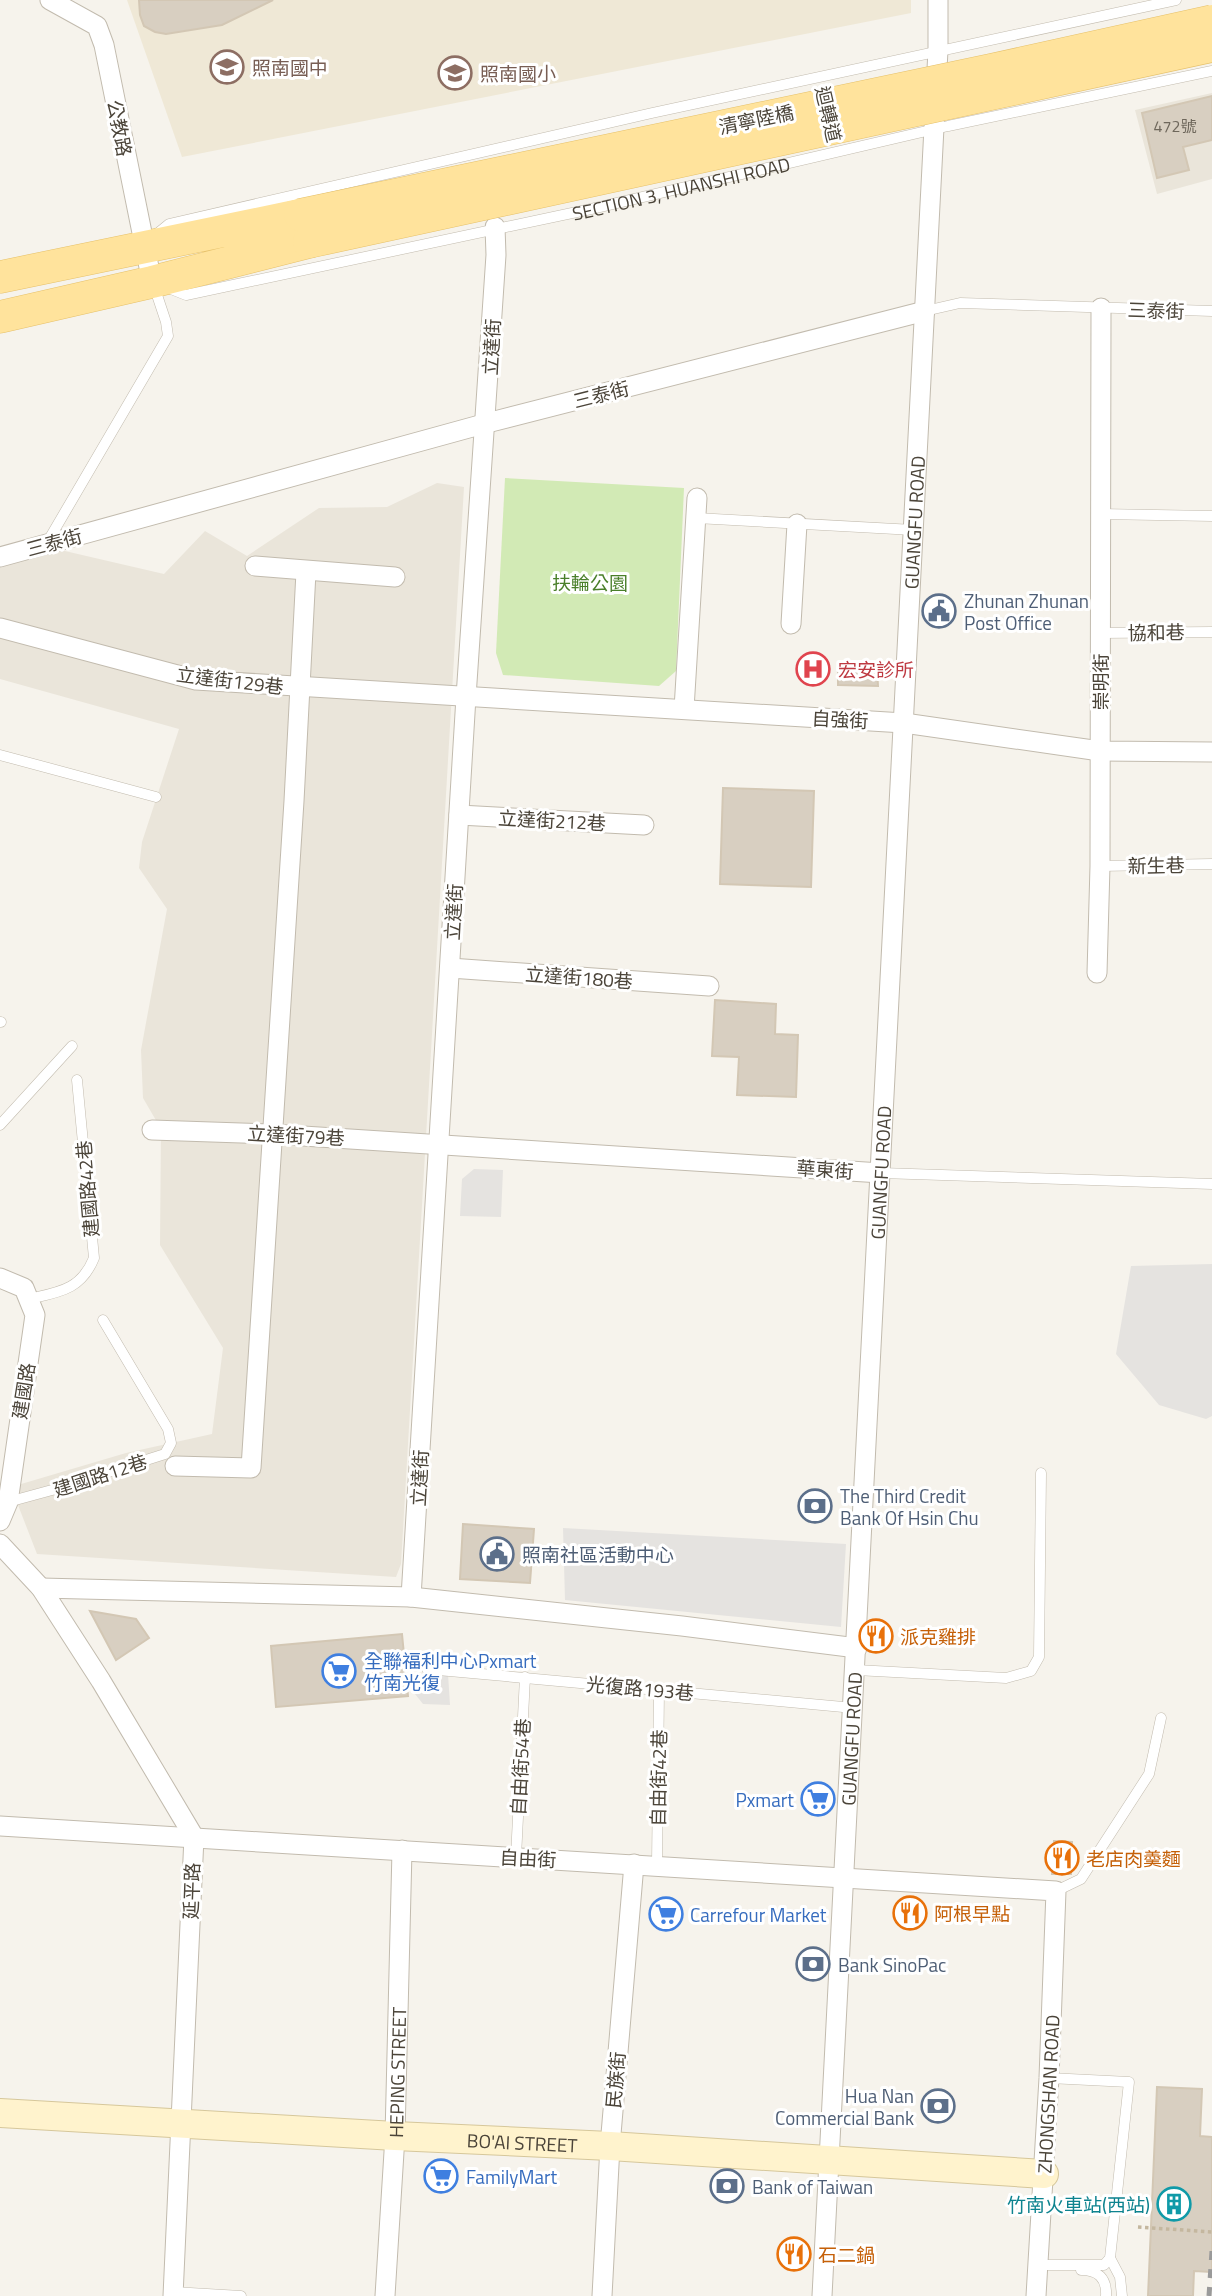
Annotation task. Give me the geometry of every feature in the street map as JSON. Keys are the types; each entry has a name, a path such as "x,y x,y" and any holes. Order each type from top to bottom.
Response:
{"main road":[{"name":"清寧陸橋","path":"304,228 1212,21"},
{"name":"清寧陸橋","path":"304,228 1212,46"},
{"path":"0,277 144,246 304,228"},
{"path":"0,317 152,282 304,228"}],"street":[{"name":"公教路","path":"50,0 97,26 104,45 152,282"},
{"name":"GUANGFU ROAD","path":"822,2296 914,530 938,50 938,0"},
{"name":"立達街","path":"411,1597 466,697 487,424 496,255 495,227"},
{"name":"崇明街","path":"1097,973 1100,866 1101,308"},
{"name":"三泰街","path":"0,557 487,424 925,311"},
{"path":"684,709 696,508"},
{"path":"792,624 797,524"},
{"path":"255,566 395,578"},
{"path":"174,1466 251,1468 306,572"},
{"name":"立達街129巷","path":"0,628 196,680 466,697"},
{"name":"自強街","path":"466,697 904,723 1100,751 1212,752"},
{"name":"立達街212巷","path":"459,815 644,825"},
{"name":"立達街180巷","path":"450,968 709,986"},
{"name":"立達街79巷","path":"152,1130 439,1143"},
{"name":"華東街","path":"439,1143 881,1173"},
{"path":"0,1278 24,1288 29,1299"},
{"name":"建國路","path":"0,1521 8,1502 35,1315 29,1299"},
{"name":"延平路","path":"0,1545 41,1588 101,1681 194,1838 173,2294"},
{"path":"41,1588 411,1597 857,1648"},
{"name":"自由街","path":"0,1826 1056,1891"},
{"name":"HEPING STREET","path":"385,2296 395,2136 402,1850"},
{"name":"民族街","path":"602,2296 610,2146 634,1864"},
{"name":"ZHONGSHAN ROAD","path":"1036,2296 1049,2078 1056,1891"},
{"name":"BO'AI STREET","path":"0,2113 610,2146 1044,2174"}],"lane":[{"path":"144,246 169,224 820,76 1176,0"},
{"name":"SECTION 3, HUANSHI ROAD","path":"152,282 186,295 495,227 591,209 934,129 1212,71"},
{"name":"迴轉道","path":"820,76 838,151"},
{"name":"迴轉道","path":"794,82 812,157"},
{"path":"46,544 168,335 166,321 152,282"},
{"name":"三泰街","path":"925,311 960,303 1212,312"},
{"path":"696,508 797,524 914,530"},
{"path":"1100,514 1212,516"},
{"name":"協和巷","path":"1100,633 1212,632"},
{"path":"0,755 156,797"},
{"name":"新生巷","path":"1100,866 1212,864"},
{"path":"0,1125 72,1046"},
{"name":"建國路42巷","path":"29,1299 68,1290 88,1272 94,1258 77,1080"},
{"name":"華東街","path":"881,1173 1212,1184"},
{"name":"建國路12巷","path":"8,1502 165,1454 171,1443 168,1429 103,1320"},
{"path":"856,1670 1006,1678 1031,1671 1039,1657 1041,1473"},
{"name":"光復路193巷","path":"427,1669 854,1708"},
{"name":"自由街54巷","path":"516,1857 525,1677"},
{"name":"自由街42巷","path":"657,1865 659,1690"},
{"path":"1056,1891 1082,1879 1149,1774 1161,1718"},
{"path":"1049,2078 1129,2082 1110,2258 1120,2277 1122,2296"},
{"path":"1038,2267 1104,2265 1110,2258"},
{"path":"1038,2267 1090,2270 1101,2275 1106,2283 1106,2296"},
{"path":"173,2294 241,2296"}],"path":[{"path":"1138,2227 1212,2232"}],"shaded area":[{"name":"照南國小","path":"127,0 911,0 911,13 182,157"},
{"path":"1212,93 1212,179 1157,194 1135,110"},
{"path":"437,483 464,487 401,1564 396,1577 37,1554 11,1487 126,1453 212,1434 223,1348 160,1245 161,1129 143,1098 141,1050 167,909 139,868 142,842 179,729 0,679 0,558 39,545 164,574 205,531 247,556 319,508 387,507"},
{"path":"474,1169 503,1170 501,1217 460,1216 462,1179"},
{"path":"1212,1264 1212,1416 1206,1419 1159,1405 1116,1354 1131,1266"},
{"path":"563,1528 846,1544 841,1627 565,1600"},
{"path":"448,1674 450,1705 423,1704 415,1694 414,1676"}],"green space":[{"name":"扶輪公園","path":"505,478 684,488 676,671 659,686 503,675 496,653"}],"building":[{"path":"139,0 273,0 222,25 166,34 144,26"},
{"path":"1212,96 1212,140 1183,147 1189,170 1157,178 1142,113"},
{"path":"838,668 877,669 878,686 838,685"},
{"path":"723,788 814,791 811,887 720,884"},
{"path":"715,1000 776,1004 775,1034 798,1035 796,1097 737,1095 739,1057 712,1056"},
{"name":"照南社區活動中心","path":"463,1524 534,1529 530,1583 460,1579"},
{"path":"90,1611 136,1619 149,1638 116,1660"},
{"name":"全聯福利中心Pxmart 竹南光復","path":"402,1634 408,1696 276,1707 271,1646"},
{"name":"老店肉羮麵","path":"1054,1841 1072,1842 1071,1874 1052,1874"},
{"name":"竹南火車站(西站)","path":"1157,2087 1202,2089 1200,2136 1212,2137 1212,2272 1194,2271 1193,2296 1148,2296"}],"railway":[{"path":"1209,2296 1212,2251"}],"place":[{"name":"照南國中","path":"227,67"},
{"name":"照南國小","path":"455,73"},
{"name":"Zhunan Zhunan Post Office","path":"939,611"},
{"name":"宏安診所","path":"813,669"},
{"name":"The Third Credit Bank Of Hsin Chu","path":"815,1506"},
{"name":"照南社區活動中心","path":"497,1554"},
{"name":"派克雞排","path":"876,1636"},
{"name":"全聯福利中心Pxmart 竹南光復","path":"339,1671"},
{"name":"Pxmart","path":"818,1799"},
{"name":"老店肉羮麵","path":"1062,1858"},
{"name":"阿根早點","path":"910,1913"},
{"name":"Carrefour Market","path":"666,1914"},
{"name":"Bank SinoPac","path":"813,1964"},
{"name":"Hua Nan Commercial Bank","path":"938,2106"},
{"name":"FamilyMart","path":"441,2176"},
{"name":"Bank of Taiwan","path":"727,2186"},
{"name":"竹南火車站(西站)","path":"1174,2204"},
{"name":"石二鍋","path":"794,2254"}]}
